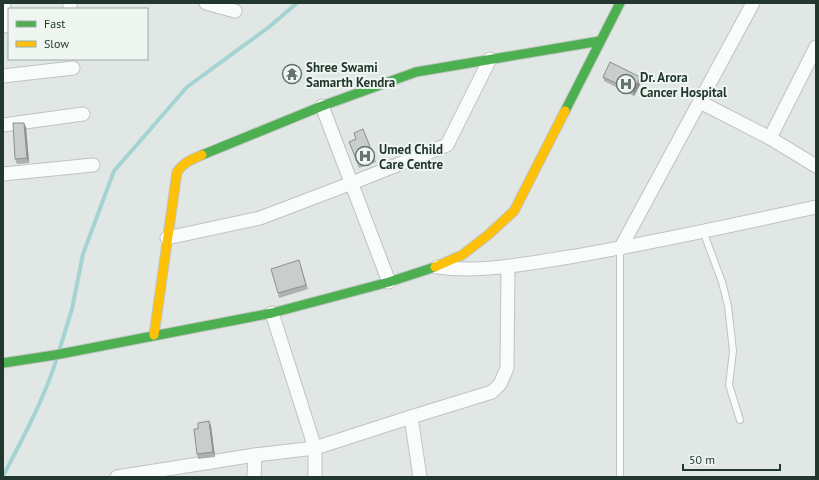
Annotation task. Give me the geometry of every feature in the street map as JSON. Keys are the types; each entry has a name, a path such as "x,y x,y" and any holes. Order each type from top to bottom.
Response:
{"street":[{"path":"3,3 6,26"},
{"path":"206,3 235,11"},
{"path":"3,363 92,348 272,313 389,282 437,267 462,255 488,235 514,211 620,3"},
{"path":"620,249 754,3"},
{"path":"154,335 177,172 186,162 322,106 416,72 490,58 600,41"},
{"path":"770,138 816,47"},
{"path":"167,238 260,218 447,145 490,58"},
{"path":"3,76 73,68"},
{"path":"700,102 770,138 816,166"},
{"path":"322,106 389,282"},
{"path":"3,125 83,114"},
{"path":"3,174 93,165"},
{"path":"437,267 467,269 508,266 620,249 816,207"},
{"path":"117,477 190,471 255,455 315,448 492,392 500,384 507,368 508,266"},
{"path":"272,313 315,448 316,477"},
{"path":"411,417 420,477"},
{"path":"254,477 255,455"}],"lane":[{"path":"703,231 722,282 728,306 733,351 729,385 740,420"},
{"path":"620,249 620,477"}],"building":[{"path":"610,62 640,77 633,91 603,77"},
{"path":"13,123 24,123 27,158 15,159"},
{"path":"363,129 374,157 358,163 349,142 356,139 354,133"},
{"path":"299,260 306,285 278,293 271,269"},
{"path":"209,421 213,452 197,454 194,429 198,429 198,423"}],"waterway":[{"path":"60,348 72,309 83,254 114,171 187,87 269,27 297,3"},
{"path":"3,476 39,405 56,361"}],"traffic: fast":[{"path":"565,111 620,3"},
{"path":"202,155 322,106 416,72 600,41"},
{"path":"3,363 55,355 272,313 389,282 435,267"}],"traffic: slow":[{"path":"435,267 462,255 488,235 514,211 565,111"},
{"path":"154,335 177,172 185,164 202,155"}],"place":[{"name":"Shree Swami Samarth Kendra","path":"292,74"},
{"name":"Dr. Arora Cancer Hospital","path":"626,84"},
{"name":"Umed Child Care Centre","path":"365,156"}]}
